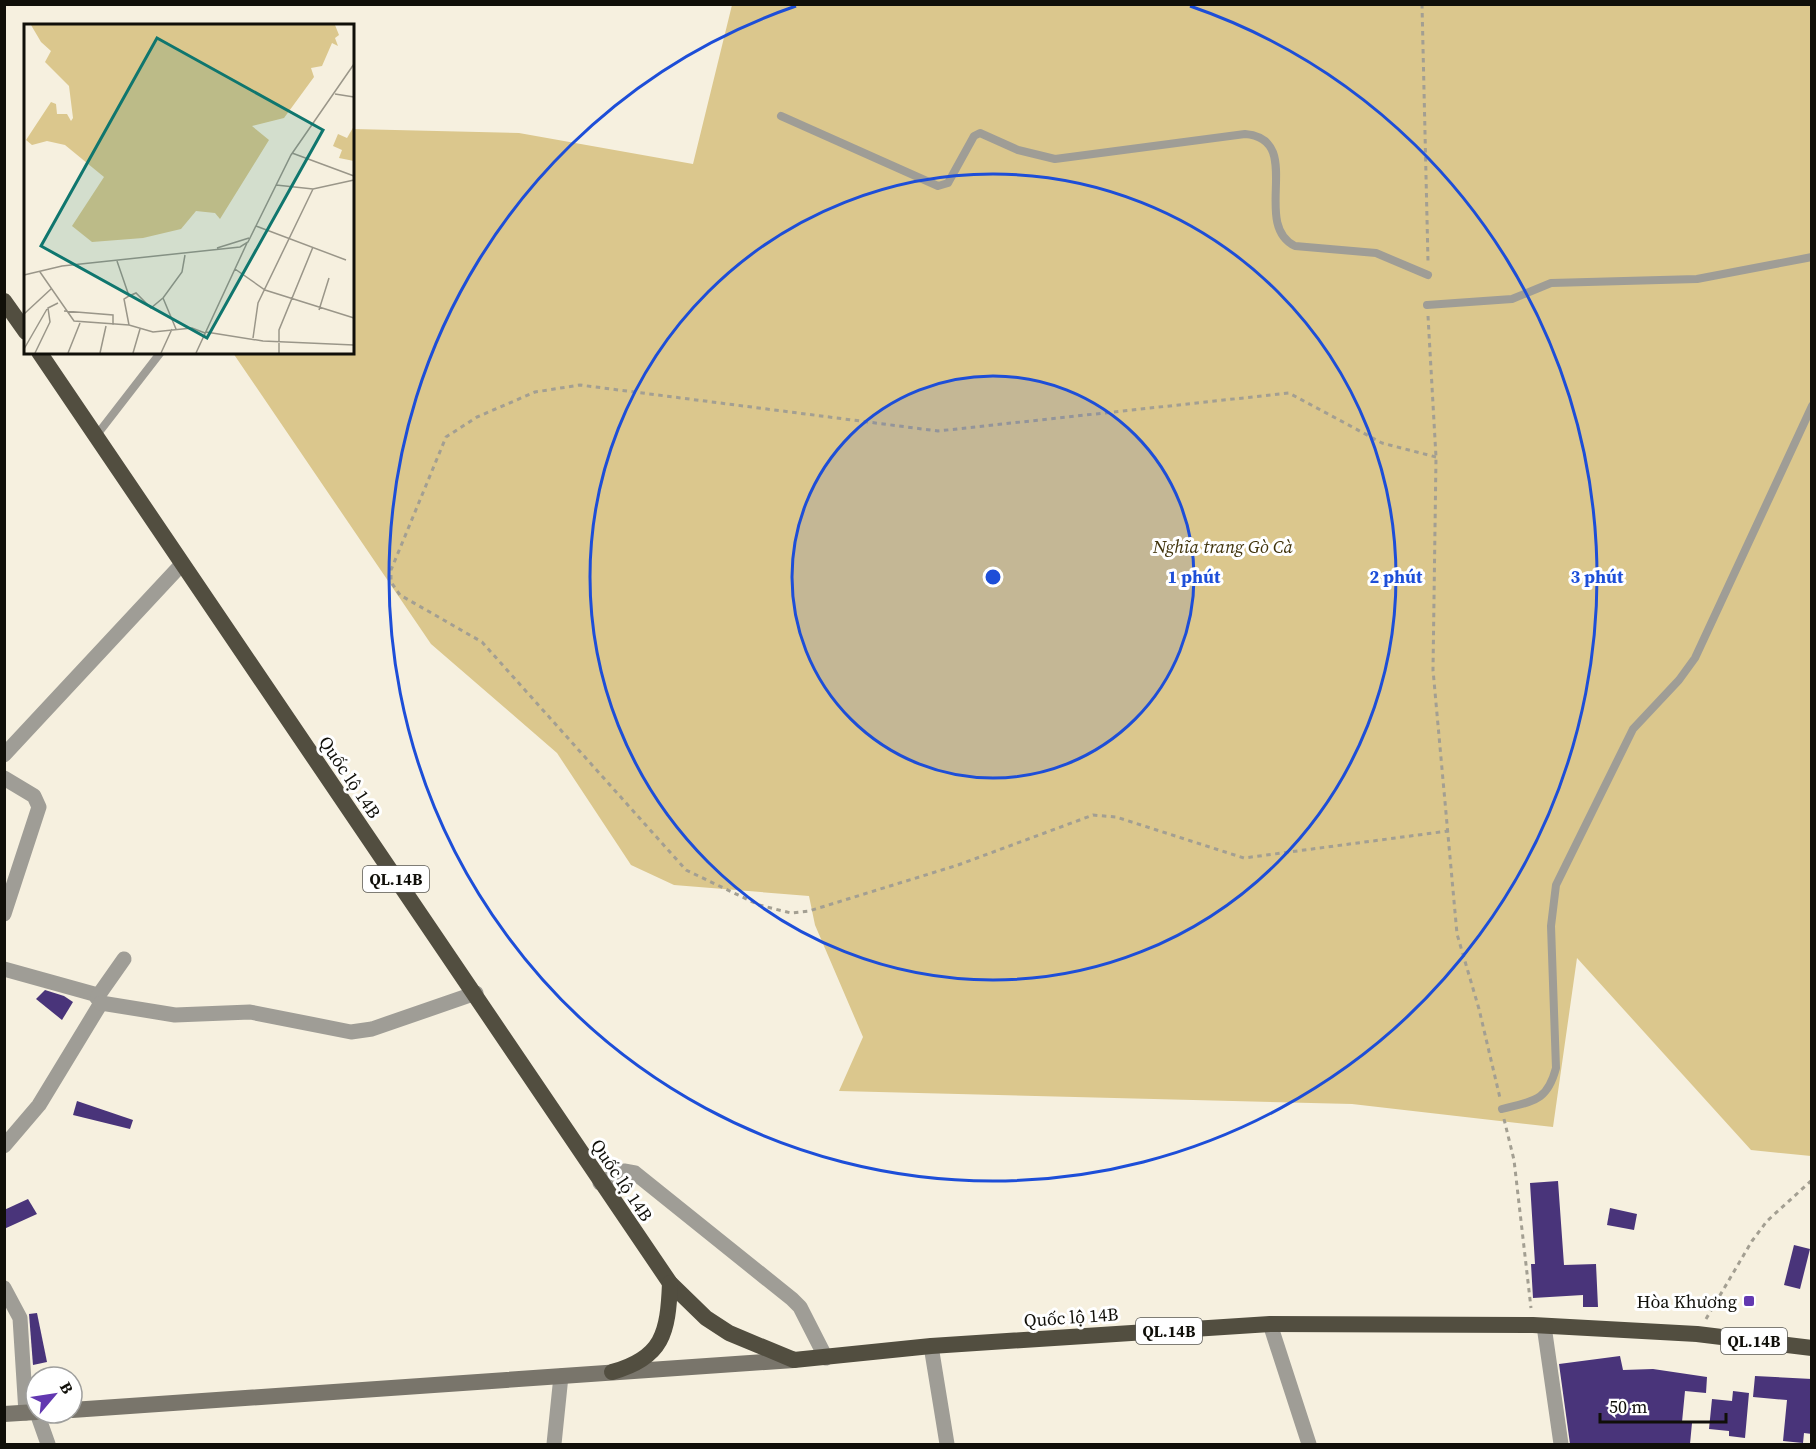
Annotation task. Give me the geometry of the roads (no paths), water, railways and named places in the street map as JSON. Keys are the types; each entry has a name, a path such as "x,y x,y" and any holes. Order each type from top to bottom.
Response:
{"highway":[{"path":"4,301 24,329"},
{"name":"Quốc lộ 14B","path":"40,354 181,565 476,993 600,1183 670,1283 706,1318 729,1332 794,1360 932,1346 1270,1324 1539,1326"},
{"path":"612,1372 635,1366 650,1357 669,1317 670,1283"},
{"name":"QL.14B","path":"1539,1326 1697,1334 1812,1348"}],"main road":[{"path":"84,1409 794,1360"},
{"path":"4,1414 24,1413"}],"street":[{"path":"4,755 181,565"},
{"path":"4,778 34,796 39,807 4,914"},
{"path":"4,1146 39,1105 124,959"},
{"path":"4,969 99,1000 175,1015 250,1012 351,1032 372,1029 476,993"},
{"path":"600,1183 624,1171 635,1173 792,1299 800,1307 826,1358"},
{"path":"4,1288 20,1318 26,1365"},
{"path":"1270,1324 1309,1444"},
{"path":"1539,1326 1561,1444"},
{"path":"932,1346 947,1444"},
{"path":"554,1444 561,1376"},
{"path":"39,1425 48,1444"}],"lane":[{"path":"781,116 938,186 948,183 974,136 980,133 1018,150 1055,159 1245,134 1257,135 1266,140 1275,158 1277,225 1287,242 1295,246 1376,253 1428,275"},
{"path":"1427,305 1504,301 1551,283 1697,279 1812,257"},
{"path":"96,436 159,354"},
{"path":"1502,1109 1537,1100 1545,1094 1554,1076 1551,926 1556,885 1633,729 1679,680 1695,657 1812,406"}],"place":[{"name":"Hòa Khương","path":"1749,1301"}],"park label":[{"name":"Nghĩa trang Gò Cà","path":"1223,546"}]}
